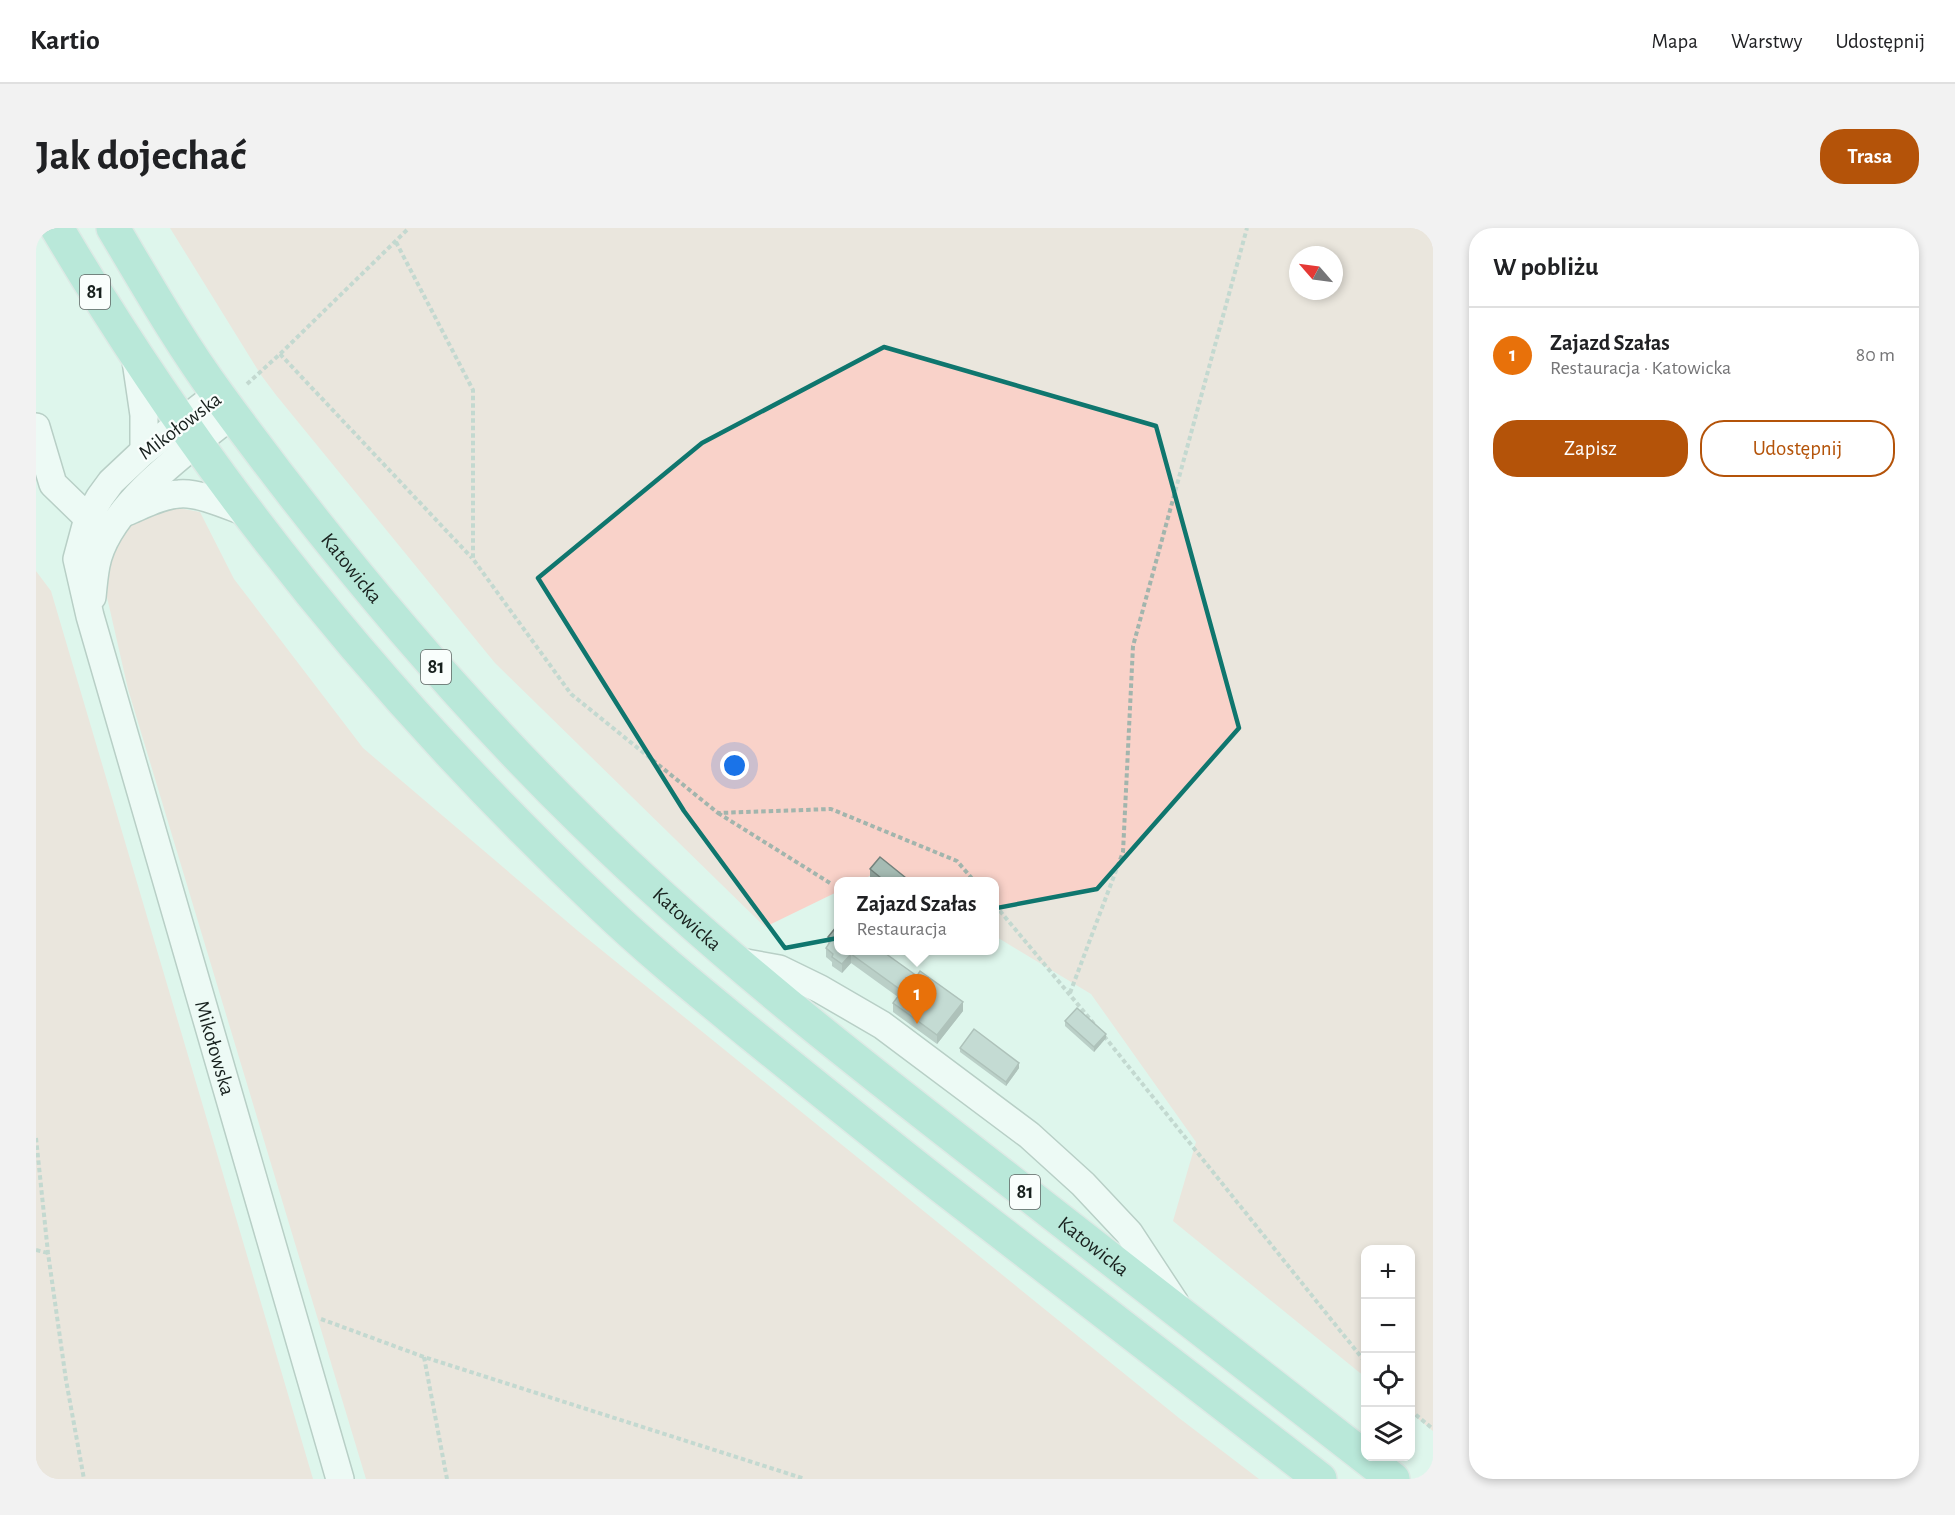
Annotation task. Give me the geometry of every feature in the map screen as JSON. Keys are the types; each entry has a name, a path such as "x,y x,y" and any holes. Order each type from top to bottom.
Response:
{"main road":[{"name":"81","path":"57,228 135,354 248,513 374,670 512,820 613,917 680,976 855,1119 1320,1479"},
{"name":"Katowicka","path":"113,228 168,319 225,404 319,528 460,696 584,824 735,962 930,1119 1393,1479"}],"street":[{"path":"135,354 144,415 144,451"},
{"name":"Mikołowska","path":"225,404 189,433 144,487 108,519 76,559 90,616 340,1479"},
{"path":"36,427 53,484 108,519 154,500 187,494 248,513"},
{"name":"Mikołowska","path":"108,519 100,497 111,483 144,451 189,433"},
{"path":"735,962 779,969 820,989 873,1020 1029,1135 1083,1184 1129,1233 1184,1316"}],"path":[{"name":"Mikołowska","path":"225,404 280,354 409,228"},
{"path":"1070,993 1123,852 1133,646 1247,228"},
{"path":"396,242 473,390 473,559"},
{"path":"280,354 473,559 571,694 718,813 830,883"},
{"path":"718,813 831,809 957,861 971,877"},
{"path":"999,910 1070,993 1361,1358"},
{"path":"36,1138 48,1253 66,1380 84,1479"},
{"path":"36,1250 48,1253"},
{"path":"290,1307 424,1357 805,1479"},
{"path":"424,1357 447,1479"},
{"path":"1415,1414 1433,1429"}],"highlighted area":[{"path":"884,347 1156,426 1239,728 1097,889 785,948 684,811 538,578 702,443"}],"shaded area":[{"path":"170,228 1433,228 1433,1431 1415,1416 1415,1245 1361,1245 1361,1374 1173,1221 1196,1142 1091,994 999,938 999,877 899,877 885,869 868,877 834,877 834,893 765,927 495,663 261,375"},
{"path":"157,504 200,512 234,579 363,748 578,931 1179,1418 1259,1479 366,1479 128,689 104,584 122,526"},
{"path":"36,571 51,591 313,1479 36,1479"}],"building":[{"path":"880,857 905,877 880,877 870,869"},
{"path":"834,930 834,955 850,955 842,964 832,957 833,954 826,948 832,939 828,937"},
{"path":"852,955 888,955 917,976 920,971 963,1002 937,1035 893,1003 902,991"},
{"path":"1077,1008 1106,1034 1094,1047 1065,1021"},
{"path":"974,1029 1019,1063 1006,1082 960,1048"}],"place":[{"name":"Zajazd Szałas","path":"917,1024"}]}
